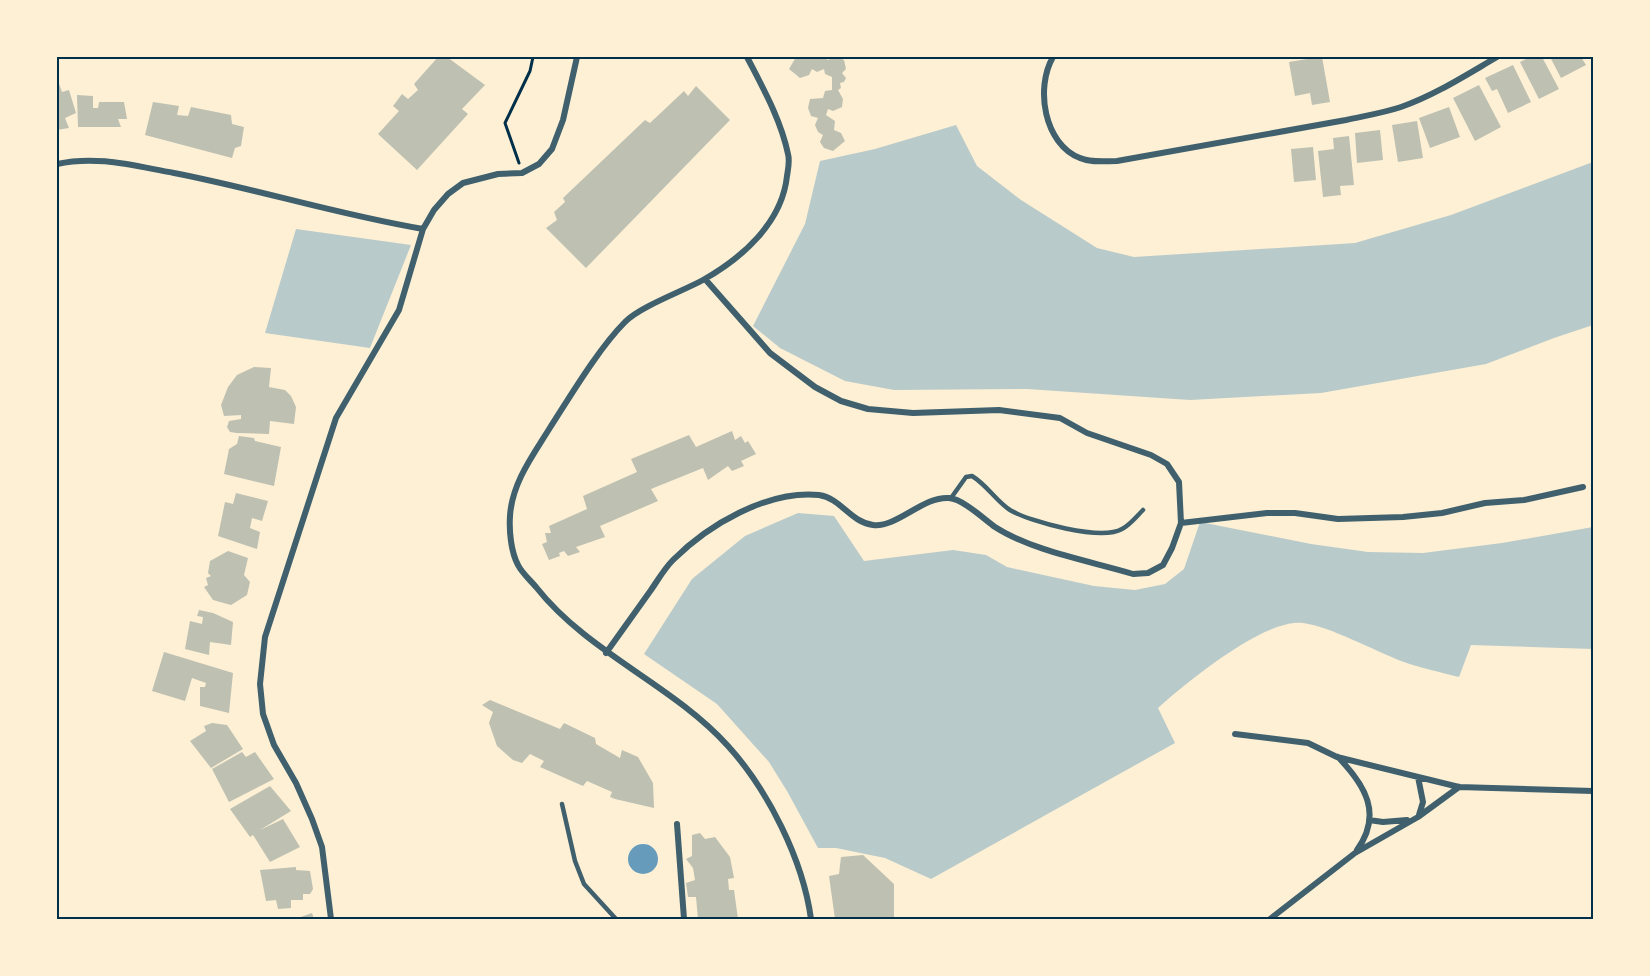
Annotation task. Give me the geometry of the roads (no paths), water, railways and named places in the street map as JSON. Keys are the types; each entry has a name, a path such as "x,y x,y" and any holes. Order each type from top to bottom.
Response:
{"street":[{"path":"331,919 322,847 296,783 274,745 263,714 260,684 264,637 336,418 399,310 423,229 434,210 448,194 463,183 498,174 522,173 539,164 552,149 563,120 578,57"},
{"path":"747,57 784,136 789,158 786,184 775,215 761,234 734,259 705,279 626,320 604,347 554,422 515,489 510,517 512,541 518,565 552,608 606,653 693,714 727,745 753,778 774,814 792,853 807,893 811,919"},
{"path":"1053,57 1045,85 1046,109 1053,134 1068,152 1081,159 1098,162 1346,120 1392,109 1438,90 1497,57"},
{"path":"57,164 77,160 105,160 225,183 423,229"},
{"path":"606,653 672,562 707,531 744,510 783,498 820,495 841,505 857,520 875,526 895,520 934,499 951,498 997,528 1026,543 1133,574 1148,573 1163,565 1181,523 1179,482 1167,464 1151,455 1087,433 1060,418 999,410 913,413 868,409 841,401 815,387 770,353 705,279"},
{"path":"1181,523 1267,513 1294,513 1338,519 1403,518 1442,513 1485,503 1524,500 1583,487"},
{"path":"1235,734 1308,743 1337,757 1459,787 1593,790"},
{"path":"1337,757 1356,775 1369,806 1369,830 1355,853"},
{"path":"1418,777 1422,793 1418,817"},
{"path":"1270,919 1355,853 1418,817 1459,787"},
{"path":"1369,820 1404,821 1418,817"},
{"path":"677,824 684,919"}],"lane":[{"path":"951,498 966,477 972,476 1010,510 1044,524 1090,532 1113,532 1123,529 1143,510"},
{"path":"562,804 575,861 584,884 616,919"}],"water":[{"path":"643,844 654,848 658,859 654,870 643,874 632,870 628,859 632,848"}]}
